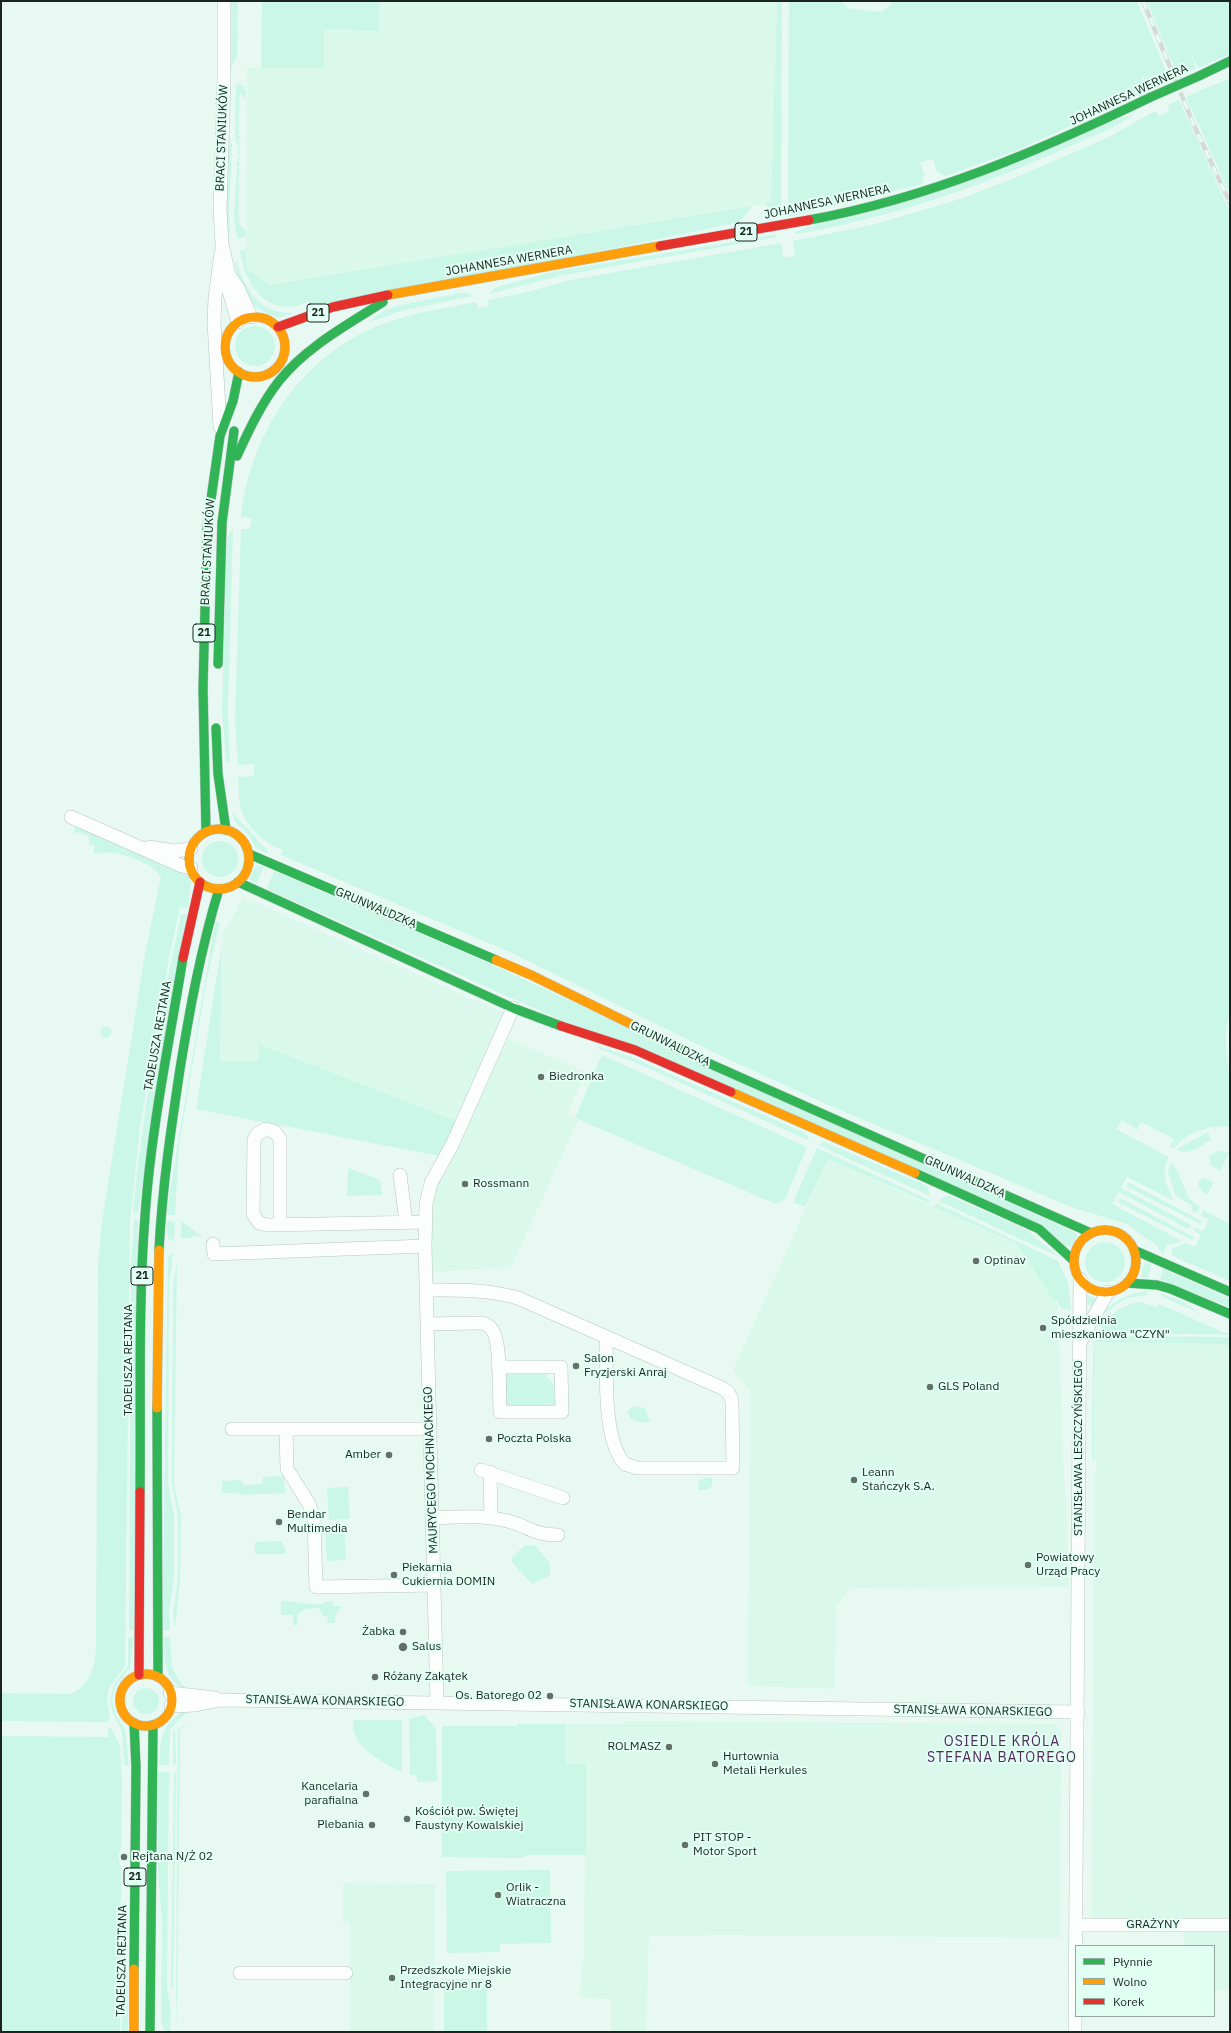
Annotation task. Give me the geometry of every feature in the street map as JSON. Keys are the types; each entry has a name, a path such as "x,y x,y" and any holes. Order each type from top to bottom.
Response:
{"main road":[{"name":"JOHANNESA WERNERA","path":"278,328 333,307 397,293 813,220 890,202 990,168 1072,135 1230,61"},
{"name":"21","path":"230,468 254,420 279,381 307,353 321,342 397,293"},
{"name":"JOHANNESA WERNERA","path":"334,317 360,302"},
{"path":"251,317 266,319 278,328 288,341 276,368 264,375 250,376 239,372 229,361 225,347 226,338 231,329 238,322 251,317"},
{"name":"BRACI STANIUKÓW","path":"206,832 203,689 207,527 220,436 233,401 239,372"},
{"path":"247,387 250,376"},
{"name":"BRACI STANIUKÓW","path":"218,670 222,523 232,445 237,423"},
{"path":"216,718 218,774 226,830"},
{"path":"216,829 226,830 242,839 249,854 249,865 245,874 232,886 219,889 206,886 200,882 191,868 189,859 191,849 200,836 206,832 216,829"},
{"name":"GRUNWALDZKA","path":"249,854 531,975 706,1062 1091,1233"},
{"name":"TADEUSZA REJTANA","path":"139,1675 144,1216 154,1131 184,953 200,882"},
{"name":"GRUNWALDZKA","path":"238,882 513,1008 635,1050 1011,1215 1039,1228 1074,1260"},
{"name":"21","path":"158,1677 156,1615 157,1365 158,1264 161,1202 168,1144 191,1004 208,924 219,889"},
{"path":"1103,1230 1116,1232 1127,1239 1134,1250 1136,1261 1134,1273 1127,1283 1118,1289 1108,1292 1092,1289 1080,1279 1075,1270 1074,1260 1076,1249 1082,1240 1091,1233 1103,1230"},
{"path":"1134,1250 1230,1292"},
{"path":"1127,1283 1171,1289 1230,1314"},
{"path":"139,1675 158,1677 163,1681 170,1692 171,1706 168,1714 161,1721 153,1725 143,1726 134,1723 123,1712 120,1697 123,1688 130,1680 139,1675"},
{"name":"TADEUSZA REJTANA","path":"134,1723 136,1767 134,2032"},
{"name":"21","path":"150,2032 153,1725"}],"street":[{"name":"BRACI STANIUKÓW","path":"224,1 224,80 220,189 222,244 229,275 229,292 238,322"},
{"path":"220,436 214,322 215,298 222,244"},
{"name":"BRACI STANIUKÓW","path":"229,275 238,288 251,317"},
{"path":"71,817 182,866 191,868"},
{"path":"128,843 174,851 191,849"},
{"name":"MAURYCEGO MOCHNACKIEGO","path":"437,1702 424,1222 426,1204 431,1183 452,1146 513,1008"},
{"path":"280,1225 281,1142 277,1134 266,1130 257,1134 254,1140 253,1214 259,1224 280,1225 424,1222"},
{"path":"400,1175 406,1222"},
{"path":"213,1244 214,1254 425,1242"},
{"name":"STANISŁAWA LESZCZYŃSKIEGO","path":"1076,1945 1080,1279"},
{"path":"426,1290 472,1290 505,1295 606,1337 728,1392 732,1404 733,1468 637,1468 625,1464 617,1452 610,1431 606,1337"},
{"name":"STANISŁAWA LESZCZYŃSKIEGO","path":"1080,1345 1090,1323 1108,1292"},
{"path":"427,1324 479,1323 487,1325 493,1332 496,1339 500,1412 562,1412 561,1367 498,1367"},
{"path":"232,1429 430,1429"},
{"path":"286,1429 287,1469 310,1504 314,1518 316,1587 434,1585"},
{"path":"490,1518 486,1471 563,1498"},
{"path":"432,1518 490,1518 508,1521 537,1534 558,1535"},
{"name":"STANISŁAWA KONARSKIEGO","path":"170,1692 209,1696 220,1700"},
{"name":"STANISŁAWA KONARSKIEGO","path":"171,1706 195,1705 220,1700 1078,1712"},
{"name":"GRAŻYNY","path":"1076,1925 1230,1925"},
{"path":"240,1974 346,1973"},
{"name":"STANISŁAWA LESZCZYŃSKIEGO","path":"1075,2017 1075,2032"}],"shaded area":[{"path":"229,1 238,1 237,56 230,70"},
{"path":"262,1 380,1 379,31 324,30 324,68 261,68"},
{"path":"380,1 777,1 771,203 269,285 246,268 247,68 324,68 324,30 379,31"},
{"path":"777,1 782,1 781,216 764,204 771,203"},
{"path":"789,1 841,1 848,8 880,12 891,5 892,1 1137,1 1170,81 1148,91 1142,74 1146,92 1013,152 945,176 937,172 933,159 920,162 924,175 922,184 788,217"},
{"path":"1147,1 1230,1 1230,54 1198,68 1189,49 1196,68 1178,77"},
{"path":"1230,78 1230,194 1186,97"},
{"path":"236,84 242,85 246,91 246,99 241,94 238,96 241,99 238,102 241,105 238,107 240,110 238,113 240,115 238,118 240,121 238,124 240,126 238,129 240,132 238,135 241,137 238,140 240,143 238,145 240,148 238,151 240,153 238,156 240,159 238,161 240,164 238,167 240,170 238,172 240,175 238,178 240,181 238,183 240,186 238,188 240,192 238,194 240,197 238,199 240,202 238,205 240,207 238,210 240,213 238,215 240,218 238,221 246,232 245,236 239,239 237,238 234,217 238,149 235,134"},
{"path":"1179,100 1230,212 1230,1012 1226,1038 1230,1080 1230,1127 1223,1126 1207,1128 1199,1131 1185,1138 1174,1148 1170,1147 1174,1139 1141,1122 1137,1130 1122,1120 1116,1129 1169,1157 1166,1163 1165,1174 1167,1185 1174,1201 1127,1177 1121,1188 1191,1225 1188,1229 1119,1192 1112,1204 1180,1240 1181,1242 1167,1245 1163,1254 1156,1245 1127,1224 1074,1208 833,1107 717,1054 512,953 281,855 283,850 265,840 253,830 242,812 239,800 238,777 254,776 254,764 238,765 235,721 241,529 249,529 252,518 241,517 246,486 268,427 285,401 305,377 327,355 353,338 394,320 429,311 476,302 478,308 489,306 488,300 519,294 571,280 781,243 783,258 795,256 793,241 872,225 963,198 1012,179 1109,137 1155,111 1159,116 1168,112 1169,104"},
{"path":"1136,113 1108,130 1088,139 1025,166 961,190 863,220 795,234 795,232"},
{"path":"229,124 229,135 232,145 229,213 230,235 227,231 226,220"},
{"path":"752,206 740,222 314,311 309,302 294,307 280,306 271,303 262,297 255,290 245,271 240,251 246,249 246,268 269,285"},
{"path":"774,235 777,237 564,275 489,294 496,287 557,271"},
{"path":"236,258 243,279 254,297 271,309 294,313 279,318 256,307 248,298 238,278"},
{"path":"458,293 468,293 473,296 401,311 367,323 383,311 396,306"},
{"path":"255,326 269,332 275,346 269,360 255,366 241,360 235,346 241,332"},
{"path":"233,529 228,709 230,764 226,760 222,712 227,537"},
{"path":"232,813 260,842 269,854 256,848 248,834 235,822"},
{"path":"76,827 186,873 191,881 188,908 180,907 169,959 140,1127 130,1221 125,1666 108,1692 107,1700 110,1716 109,1722 1,1721 1,1693 71,1694 83,1686 87,1681 94,1663 96,1649 98,1268 101,1228 145,954 161,877 153,868 132,858 108,852 94,854 94,846 89,845 89,836 78,832 74,834 74,828"},
{"path":"220,841 233,846 238,859 233,872 220,877 207,872 202,859 207,846"},
{"path":"256,865 264,867 256,884 249,879"},
{"path":"274,871 484,961 1078,1234 1070,1247 267,889"},
{"path":"243,897 504,1013 459,1122 260,1044 260,1061 220,1063 223,935"},
{"path":"181,914 187,914 138,1213 135,1213 133,1211 147,1099 159,1025"},
{"path":"215,922 220,923 207,978 179,1145 175,1215 166,1215"},
{"path":"222,943 220,1062 259,1061 259,1044 459,1122 440,1156 196,1109"},
{"path":"106,1026 110,1028 112,1032 110,1036 106,1038 102,1036 100,1032 102,1028"},
{"path":"508,1038 586,1073 567,1114 578,1120 511,1267 431,1272 430,1217 433,1195 439,1178 454,1154"},
{"path":"599,1047 629,1056 805,1133 810,1141 637,1063 597,1048"},
{"path":"602,1055 807,1147 785,1199 776,1204 575,1118"},
{"path":"1208,1132 1211,1140 1199,1147 1187,1152 1177,1150 1180,1147"},
{"path":"824,1142 927,1186 930,1196 818,1145"},
{"path":"817,1148 929,1200 929,1203 828,1159 805,1207 793,1202"},
{"path":"1220,1151 1229,1153 1220,1171 1211,1165 1209,1159 1210,1155"},
{"path":"828,1159 1016,1243 1058,1306 1064,1485 1067,1505 1069,1587 850,1588 836,1606 835,1689 748,1686 750,1391 733,1370"},
{"path":"1171,1163 1179,1173 1189,1197 1200,1207 1197,1213 1191,1210 1193,1206 1176,1196 1168,1172"},
{"path":"348,1168 380,1180 382,1195 347,1196"},
{"path":"1203,1178 1214,1182 1207,1195 1199,1187 1199,1180"},
{"path":"1128,1182 1202,1221 1200,1224 1126,1186"},
{"path":"947,1195 1027,1230 1059,1257 939,1201"},
{"path":"1120,1198 1194,1237 1192,1240 1118,1202"},
{"path":"936,1203 1058,1261 1068,1283 1071,1310 1062,1309 1056,1300 1054,1301 1016,1243 934,1207"},
{"path":"1203,1210 1230,1224 1230,1281 1171,1254 1173,1248 1186,1243 1195,1247 1201,1235 1193,1230 1194,1228 1203,1231 1209,1220 1201,1215"},
{"path":"134,1219 138,1219 134,1630 129,1630 131,1263"},
{"path":"181,1220 202,1237 196,1236 181,1238"},
{"path":"166,1221 175,1222 174,1242 168,1238"},
{"path":"1109,1242 1116,1245 1122,1251 1125,1262 1124,1270 1116,1279 1109,1282 1101,1282 1094,1279 1086,1270 1085,1258 1088,1251 1097,1243"},
{"path":"173,1253 169,1286 168,1484 174,1515 174,1576 169,1612 170,1630 162,1630 168,1256"},
{"path":"177,1263 174,1484 181,1516 180,1580 175,1627 173,1615 178,1578 178,1516 172,1483 173,1285"},
{"path":"1144,1263 1151,1264 1148,1279 1141,1277"},
{"path":"1163,1269 1230,1299 1230,1307 1160,1280"},
{"path":"1148,1291 1147,1295 1125,1299 1119,1302 1108,1312 1103,1313 1118,1300 1135,1293"},
{"path":"1160,1293 1182,1301 1199,1313 1163,1297"},
{"path":"1085,1294 1097,1299 1093,1306 1082,1302"},
{"path":"1140,1302 1157,1307 1159,1304 1230,1335 1101,1332 1105,1322 1115,1312 1128,1305"},
{"path":"1099,1336 1230,1337 1230,1348 1224,1344 1095,1342 1094,1460 1092,1459 1093,1358 1094,1342"},
{"path":"1095,1342 1224,1344 1230,1348 1230,1922 1092,1922 1094,1474 1096,1473 1096,1460 1094,1460"},
{"path":"507,1369 547,1372 547,1377 554,1385 554,1395 558,1401 551,1409 506,1408 502,1385"},
{"path":"634,1406 645,1408 650,1422 637,1421 629,1416 627,1412"},
{"path":"284,1476 285,1493 239,1495 239,1493 222,1493 222,1481 240,1480 244,1485 263,1484 263,1477"},
{"path":"704,1478 712,1478 712,1486 707,1490 698,1490 698,1482"},
{"path":"348,1487 350,1519 329,1520 327,1488"},
{"path":"344,1524 346,1560 327,1561 325,1526"},
{"path":"281,1541 286,1549 285,1554 255,1554 255,1542"},
{"path":"525,1545 535,1546 550,1563 550,1575 532,1584 512,1562 512,1557"},
{"path":"281,1601 323,1604 326,1601 333,1601 333,1606 343,1606 335,1614 335,1623 328,1623 327,1616 323,1616 319,1608 305,1609 297,1615 298,1625 293,1625 293,1615 281,1615"},
{"path":"134,1637 130,1668 115,1687 112,1700 116,1715 125,1730 129,1766 126,1766 124,1764 122,1731 113,1714 110,1702 114,1684 128,1666 128,1638"},
{"path":"163,1637 170,1637 172,1667 177,1678 187,1690 173,1681 169,1675 165,1661"},
{"path":"146,1688 155,1692 159,1701 155,1710 146,1714 137,1710 133,1701 137,1692"},
{"path":"185,1711 188,1711 170,1729 169,1765 159,1765 160,1748 166,1727 171,1721"},
{"path":"424,1715 436,1728 437,1781 417,1782 417,1775 410,1775 409,1719"},
{"path":"353,1720 402,1720 402,1771 397,1770 374,1756 361,1745 356,1738 353,1729"},
{"path":"189,1721 180,1730 177,2032 178,1730"},
{"path":"624,1721 1055,1724 1059,1728 1061,1734 1060,1938 723,1935 649,1936 646,2032 611,2032 611,1999 580,1998 582,1960 584,1960 586,1765 566,1765 566,1724 624,1724"},
{"path":"518,1724 566,1724 566,1764 586,1764 586,1855 526,1855 524,1858 442,1857 442,1726 518,1726"},
{"path":"110,1727 120,1745 122,1783 121,1848 119,1856 121,1867 120,2032 1,2032 1,1736 108,1737 108,1729"},
{"path":"175,1730 175,1765 173,1764 173,1732"},
{"path":"158,1772 169,1772 167,1988 171,2010 170,2032 165,2031 161,2021 162,1921 158,1874"},
{"path":"174,1772 176,1773 173,1988 171,1988"},
{"name":"Orlik - Wiatraczna","path":"550,1870 551,1943 500,1944 500,1952 447,1953 446,1871"},
{"name":"Przedszkole Miejskie Integracyjne nr 8","path":"343,1883 435,1884 434,2032 350,2032 350,1924 343,1924"},
{"path":"126,1901 128,2032 122,2032 124,1903"},
{"path":"1184,1929 1230,1929 1230,1990 1215,1990 1215,1945 1184,1945"},
{"path":"444,1979 487,1979 487,2032 444,2032"}],"railway":[{"path":"1143,1 1193,123 1230,203"}],"traffic: fast":[{"path":"1199,76 1230,61"},
{"path":"1151,97 1199,76"},
{"path":"809,220 854,211 898,199 984,170 1110,117 1151,97"},
{"path":"237,456 261,408 279,381 290,369 314,347 383,302"},
{"path":"206,832 203,689 207,527 220,436 233,401 239,372"},
{"path":"218,664 222,523 234,431"},
{"path":"216,728 218,774 226,830"},
{"path":"249,854 496,960"},
{"path":"238,882 513,1008 561,1026"},
{"path":"159,1250 160,1227 170,1137 180,1069 196,978 219,889"},
{"path":"140,1492 141,1285 145,1216 156,1119 183,958"},
{"path":"641,1029 706,1062 1091,1233"},
{"path":"915,1173 1039,1229 1073,1260"},
{"path":"1134,1250 1230,1292"},
{"path":"1127,1283 1157,1285 1171,1289 1230,1314"},
{"path":"157,1408 158,1677"},
{"path":"134,1723 136,1767 134,1969"},
{"path":"150,2032 153,1725"}],"traffic: slow":[{"path":"388,295 660,246"},
{"path":"255,317 271,322 276,326 280,331 285,347 280,363 276,368 271,372 255,377 239,372 234,368 230,363 225,347 230,331 234,326 239,322 255,317"},
{"path":"219,829 236,834 244,842 249,859 244,876 236,884 219,889 202,884 194,876 189,859 194,842 202,834 219,829"},
{"path":"496,960 531,975 641,1029"},
{"path":"731,1092 915,1173"},
{"path":"1105,1230 1117,1232 1127,1239 1134,1249 1136,1261 1134,1273 1127,1283 1117,1290 1105,1292 1093,1290 1083,1283 1076,1273 1074,1261 1076,1249 1083,1239 1093,1232 1105,1230"},
{"path":"157,1408 159,1250"},
{"path":"146,1674 156,1676 164,1682 170,1690 172,1700 170,1710 164,1718 156,1724 146,1726 136,1724 128,1718 122,1710 120,1700 122,1690 128,1682 136,1676 146,1674"},
{"path":"134,1969 134,2032"}],"traffic: jam":[{"path":"660,246 809,220"},
{"path":"278,327 333,307 388,295"},
{"path":"183,958 200,882"},
{"path":"561,1026 635,1050 731,1092"},
{"path":"139,1675 140,1492"}],"place":[{"name":"Biedronka","path":"541,1077"},
{"name":"Rossmann","path":"465,1184"},
{"name":"Optinav","path":"976,1261"},
{"name":"Spółdzielnia mieszkaniowa \"CZYN\"","path":"1043,1328"},
{"name":"Salon Fryzjerski Anraj","path":"576,1366"},
{"name":"GLS Poland","path":"930,1387"},
{"name":"Poczta Polska","path":"489,1439"},
{"name":"Amber","path":"389,1455"},
{"name":"Leann Stańczyk S.A.","path":"854,1480"},
{"name":"Bendar Multimedia","path":"279,1522"},
{"name":"Powiatowy Urząd Pracy","path":"1028,1565"},
{"name":"Piekarnia Cukiernia DOMIN","path":"394,1575"},
{"name":"Żabka","path":"403,1632"},
{"name":"Salus","path":"403,1647"},
{"name":"Różany Zakątek","path":"375,1677"},
{"name":"Os. Batorego 02","path":"550,1696"},
{"name":"ROLMASZ","path":"669,1747"},
{"name":"Hurtownia Metali Herkules","path":"715,1764"},
{"name":"Kancelaria parafialna","path":"366,1794"},
{"name":"Kościół pw. Świętej Faustyny Kowalskiej","path":"407,1819"},
{"name":"Plebania","path":"372,1825"},
{"name":"PIT STOP - Motor Sport","path":"685,1845"},
{"name":"Rejtana N/Ż 02","path":"124,1857"},
{"name":"Orlik - Wiatraczna","path":"498,1895"},
{"name":"Przedszkole Miejskie Integracyjne nr 8","path":"392,1978"}],"district":[{"name":"OSIEDLE KRÓLA STEFANA BATOREGO","path":"1002,1750"}]}
